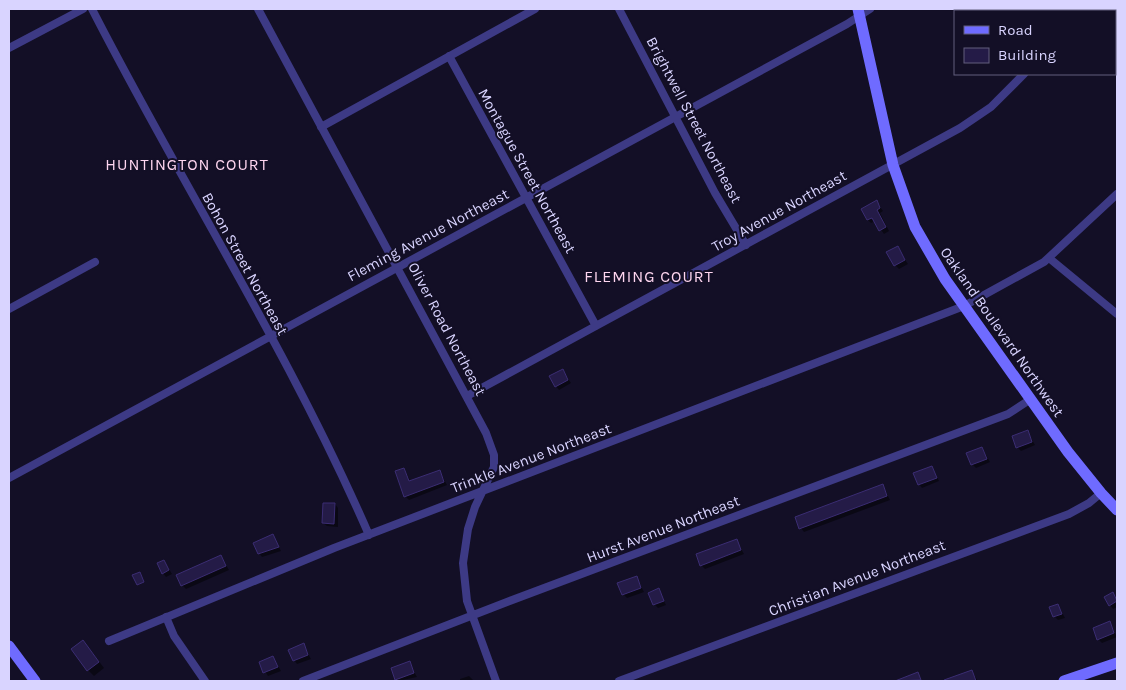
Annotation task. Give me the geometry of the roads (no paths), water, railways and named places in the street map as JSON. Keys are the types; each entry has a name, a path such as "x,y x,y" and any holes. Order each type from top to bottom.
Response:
{"street":[{"path":"9,48 84,9"},
{"name":"Bohon Street Northeast","path":"92,9 344,476 369,535"},
{"name":"Oliver Road Northeast","path":"258,9 468,396 486,433 495,461 493,473 475,507 463,552 464,582 472,616 496,681"},
{"path":"322,127 535,9"},
{"name":"Brightwell Street Northeast","path":"619,9 715,193 746,245"},
{"name":"Fleming Avenue Northeast","path":"9,478 676,116 859,12 870,9"},
{"name":"Oakland Boulevard Northwest","path":"859,12 893,165 915,227 944,279 1068,452 1117,510"},
{"name":"Montague Street Northeast","path":"449,56 596,326"},
{"name":"Troy Avenue Northeast","path":"468,396 974,120 991,107 1023,75"},
{"name":"Trinkle Avenue Northeast","path":"109,641 369,535 964,306 1050,258 1117,194"},
{"path":"1050,258 1059,268 1117,314"},
{"path":"9,309 95,262"},
{"name":"Hurst Avenue Northeast","path":"303,681 1008,414 1031,399"},
{"name":"Christian Avenue Northeast","path":"619,681 1069,514 1089,503 1101,493"},
{"path":"166,617 174,636 205,681"},
{"path":"9,646 35,681"},
{"path":"1064,681 1117,663"}],"district":[{"name":"HUNTINGTON COURT","path":"187,164"},
{"name":"FLEMING COURT","path":"649,276"}]}
